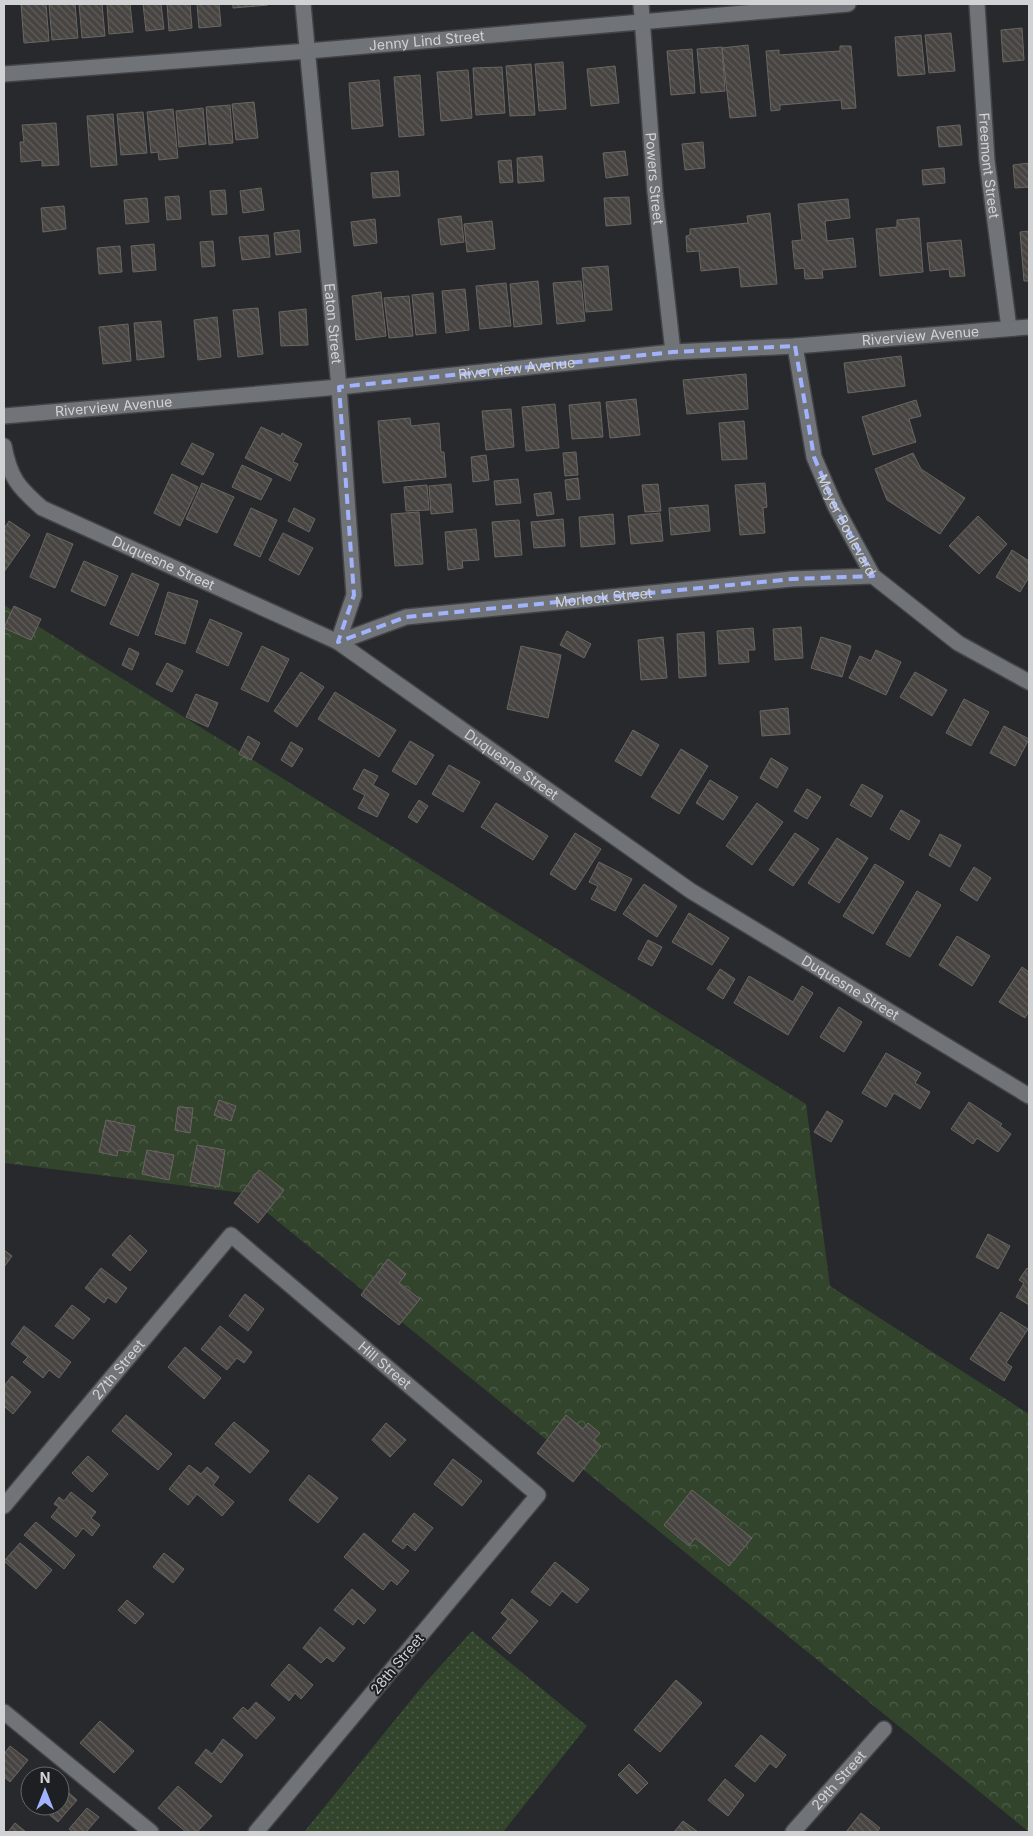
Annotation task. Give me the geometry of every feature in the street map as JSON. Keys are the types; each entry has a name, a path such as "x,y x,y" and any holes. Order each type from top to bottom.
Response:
{"street":[{"name":"Eaton Street","path":"303,4 340,387 354,595 338,642"},
{"name":"Powers Street","path":"641,4 655,192 673,352"},
{"name":"Jenny Lind Street","path":"4,74 308,52 848,4"},
{"name":"Freemont Street","path":"976,4 987,161 1009,328"},
{"name":"Riverview Avenue","path":"4,416 340,387 673,352 795,346 1029,327"},
{"name":"Meyer Boulevard","path":"795,346 814,457 835,506 874,576 958,643 1029,682"},
{"name":"Duquesne Street","path":"4,446 8,467 20,489 42,508 338,642 691,891 1029,1096"},
{"name":"Morlock Street","path":"338,642 406,617 792,579 874,576"},
{"name":"Hill Street","path":"231,1235 538,1495"},
{"name":"27th Street","path":"4,1506 231,1235"},
{"name":"28th Street","path":"256,1832 538,1495"},
{"path":"4,1712 151,1832"},
{"name":"29th Street","path":"793,1832 884,1729"}],"highlighted area":[{"path":"795,346 814,457 835,506 873,576 792,579 406,617 338,642 354,595 339,387 673,352"}],"green space":[{"path":"4,605 806,1104 830,1286 1029,1414 1029,1832 243,1193 4,1163"},
{"path":"472,1631 587,1726 503,1832 304,1832 424,1684"}],"building":[{"path":"21,4 46,4 49,41 24,43"},
{"path":"49,4 75,4 78,38 52,40"},
{"path":"79,4 102,4 105,36 82,38"},
{"path":"107,4 130,4 133,32 109,34"},
{"path":"143,4 161,4 164,29 146,31"},
{"path":"167,4 190,4 192,28 169,31"},
{"path":"197,4 219,4 221,26 199,28"},
{"path":"233,4 268,4 268,5 233,8"},
{"path":"1022,28 1024,60 1003,62 1001,30"},
{"path":"951,33 955,71 929,73 925,35"},
{"path":"921,35 925,74 898,76 895,37"},
{"path":"748,45 756,116 730,118 722,48"},
{"path":"840,46 851,46 856,108 842,109 841,100 780,105 780,110 771,111 766,51 779,50 779,55 840,51"},
{"path":"722,47 725,91 701,93 697,49"},
{"path":"692,49 695,93 671,95 667,51"},
{"path":"563,62 566,109 539,111 535,64"},
{"path":"531,64 535,115 510,116 506,66"},
{"path":"615,66 619,103 591,106 587,69"},
{"path":"502,67 505,113 476,115 473,68"},
{"path":"468,70 472,118 441,121 437,72"},
{"path":"420,75 424,135 399,137 394,77"},
{"path":"379,80 383,126 352,129 349,83"},
{"path":"254,102 258,138 236,140 232,104"},
{"path":"230,105 233,143 209,145 206,107"},
{"path":"203,108 206,144 179,147 176,111"},
{"path":"173,109 178,158 159,160 158,152 151,153 147,112"},
{"path":"143,112 147,153 121,155 117,114"},
{"path":"113,114 117,165 91,167 87,116"},
{"path":"56,123 59,165 42,166 42,160 21,162 20,142 24,142 22,125"},
{"path":"960,125 962,145 939,147 937,127"},
{"path":"703,142 705,168 685,170 682,144"},
{"path":"625,151 628,175 606,178 603,153"},
{"path":"542,156 544,181 518,183 517,158"},
{"path":"511,160 513,182 500,183 498,161"},
{"path":"1029,163 1029,187 1015,188 1013,165"},
{"path":"944,168 945,183 923,185 922,170"},
{"path":"398,171 400,196 373,198 371,173"},
{"path":"261,188 264,210 243,213 240,191"},
{"path":"225,190 227,214 212,215 210,191"},
{"path":"179,196 181,219 167,220 165,197"},
{"path":"629,197 631,224 606,226 604,198"},
{"path":"147,198 149,222 126,224 124,200"},
{"path":"848,199 850,218 825,221 827,241 853,238 856,267 822,270 823,278 805,279 804,268 795,269 792,241 802,240 798,204"},
{"path":"64,206 66,229 43,232 41,208"},
{"path":"770,213 777,284 741,287 739,267 701,271 699,251 687,252 686,236 690,235 690,229 748,223 747,216"},
{"path":"461,216 464,242 441,245 438,219"},
{"path":"919,218 923,272 880,276 876,229 897,227 897,220"},
{"path":"375,219 377,243 354,246 351,222"},
{"path":"492,221 495,249 467,252 464,224"},
{"path":"299,230 301,252 276,255 274,233"},
{"path":"1029,231 1029,281 1024,281 1020,232"},
{"path":"268,235 270,257 242,260 239,237"},
{"path":"961,240 965,276 950,277 949,269 930,271 927,243"},
{"path":"213,241 215,266 202,267 200,242"},
{"path":"154,244 156,270 133,272 131,246"},
{"path":"120,246 122,272 99,274 97,248"},
{"path":"608,266 612,310 586,312 582,268"},
{"path":"538,281 542,324 514,327 510,284"},
{"path":"581,281 585,321 557,324 553,283"},
{"path":"506,283 511,326 480,329 476,286"},
{"path":"465,289 469,330 446,333 442,291"},
{"path":"381,292 386,336 356,340 352,296"},
{"path":"433,293 436,333 416,335 412,295"},
{"path":"409,296 413,336 389,338 384,298"},
{"path":"258,308 263,354 238,357 233,310"},
{"path":"306,309 308,345 281,346 279,312"},
{"path":"217,317 221,357 198,360 194,320"},
{"path":"161,321 164,357 137,360 134,323"},
{"path":"128,324 131,361 103,364 99,327"},
{"path":"901,356 905,386 848,393 844,363"},
{"path":"746,374 748,409 687,414 683,380"},
{"path":"636,399 640,435 610,438 606,402"},
{"path":"916,400 921,416 909,419 916,442 873,455 862,417"},
{"path":"600,402 603,437 572,439 569,405"},
{"path":"555,404 559,448 526,451 522,407"},
{"path":"511,409 514,447 486,450 482,411"},
{"path":"410,418 411,426 439,423 441,452 444,452 446,477 383,483 378,421"},
{"path":"744,421 747,459 722,460 719,423"},
{"path":"261,427 281,436 282,433 302,444 293,462 298,464 290,481 245,458"},
{"path":"192,443 214,454 203,475 181,464"},
{"path":"576,452 578,475 565,476 563,453"},
{"path":"913,453 921,469 965,498 940,534 887,500 875,469"},
{"path":"486,455 489,480 473,482 471,457"},
{"path":"242,465 272,479 261,500 232,487"},
{"path":"172,474 198,487 180,526 154,513"},
{"path":"578,478 580,499 567,500 565,480"},
{"path":"518,479 521,503 496,505 494,481"},
{"path":"202,483 234,497 217,533 186,519"},
{"path":"765,483 767,507 763,508 765,533 740,535 735,485"},
{"path":"451,484 453,512 431,514 429,486"},
{"path":"658,484 661,511 645,512 642,485"},
{"path":"427,485 429,510 406,511 404,487"},
{"path":"551,492 554,514 537,516 534,494"},
{"path":"708,505 710,531 671,535 669,508"},
{"path":"251,508 277,520 260,557 234,545"},
{"path":"294,508 315,519 309,532 288,521"},
{"path":"419,512 423,564 395,566 391,514"},
{"path":"660,513 663,541 631,544 628,516"},
{"path":"613,514 615,544 581,547 579,517"},
{"path":"978,516 1007,544 979,574 949,546"},
{"path":"563,519 565,546 534,548 531,522"},
{"path":"519,520 522,555 495,557 492,522"},
{"path":"9,521 30,535 4,572 4,529"},
{"path":"476,529 479,560 462,561 463,568 448,570 445,532"},
{"path":"47,533 73,544 55,588 30,577"},
{"path":"283,533 313,548 299,575 269,560"},
{"path":"1012,550 1029,561 1029,577 1020,592 996,577"},
{"path":"84,561 118,576 105,606 71,591"},
{"path":"132,573 159,584 138,636 110,624"},
{"path":"168,592 198,601 185,644 155,634"},
{"path":"14,606 41,619 31,640 4,628"},
{"path":"210,619 242,633 228,666 196,652"},
{"path":"801,627 803,658 775,660 773,629"},
{"path":"753,628 755,650 748,650 749,662 719,664 717,631"},
{"path":"567,631 591,644 584,658 560,645"},
{"path":"704,632 706,676 679,678 677,634"},
{"path":"663,637 667,678 641,680 638,640"},
{"path":"821,637 851,646 842,677 811,668"},
{"path":"262,646 289,659 268,702 241,689"},
{"path":"521,646 561,655 548,718 507,709"},
{"path":"129,648 139,653 132,670 122,665"},
{"path":"876,650 901,662 886,695 849,678 860,656 871,661"},
{"path":"167,663 183,671 172,692 156,684"},
{"path":"301,672 324,687 297,727 274,711"},
{"path":"915,672 947,690 932,716 900,697"},
{"path":"335,692 396,730 379,757 318,719"},
{"path":"196,694 218,703 208,727 186,717"},
{"path":"964,699 989,712 971,746 946,733"},
{"path":"788,708 790,734 762,736 760,711"},
{"path":"1004,726 1029,739 1015,766 990,753"},
{"path":"633,730 659,745 641,776 615,761"},
{"path":"248,736 260,743 251,760 239,754"},
{"path":"410,741 434,755 416,785 392,771"},
{"path":"291,742 303,749 292,767 281,760"},
{"path":"681,749 708,766 679,814 651,797"},
{"path":"771,758 788,768 777,788 760,778"},
{"path":"449,765 480,782 463,812 432,794"},
{"path":"364,769 378,776 373,785 389,794 377,817 358,808 365,795 353,789"},
{"path":"710,780 738,797 723,820 696,803"},
{"path":"862,784 883,796 871,817 850,805"},
{"path":"807,789 821,797 807,819 794,811"},
{"path":"419,800 428,806 417,823 408,817"},
{"path":"496,803 548,836 533,860 481,827"},
{"path":"757,803 783,822 752,865 726,846"},
{"path":"901,810 920,821 909,840 890,829"},
{"path":"575,833 601,849 575,890 550,874"},
{"path":"795,833 819,849 793,886 769,870"},
{"path":"940,834 961,845 950,867 929,855"},
{"path":"837,838 868,858 839,903 808,883"},
{"path":"599,862 632,879 615,911 591,899 598,886 589,882"},
{"path":"875,864 904,882 873,934 843,916"},
{"path":"974,867 991,878 977,901 960,890"},
{"path":"644,884 677,906 657,937 623,914"},
{"path":"917,891 941,905 910,957 886,944"},
{"path":"689,913 729,938 712,965 672,942"},
{"path":"957,936 990,956 972,986 939,965"},
{"path":"648,940 662,947 652,966 638,959"},
{"path":"1022,967 1029,972 1029,1011 1025,1018 999,1002"},
{"path":"720,969 735,979 723,999 707,989"},
{"path":"749,976 793,1002 802,986 813,993 788,1035 734,1003"},
{"path":"839,1007 862,1022 844,1052 820,1037"},
{"path":"886,1053 921,1073 915,1083 930,1092 920,1109 894,1093 886,1107 862,1093"},
{"path":"219,1100 236,1106 231,1121 214,1115"},
{"path":"969,1102 1002,1124 1000,1126 1011,1134 998,1152 977,1138 973,1144 951,1129"},
{"path":"178,1107 193,1108 190,1133 175,1130"},
{"path":"827,1111 843,1121 831,1142 814,1132"},
{"path":"106,1120 135,1126 130,1152 118,1150 117,1156 99,1152"},
{"path":"197,1145 225,1150 219,1187 190,1182"},
{"path":"147,1150 174,1155 169,1180 142,1174"},
{"path":"259,1170 284,1190 258,1223 234,1203"},
{"path":"988,1234 1010,1246 998,1269 976,1257"},
{"path":"130,1235 147,1251 130,1271 112,1255"},
{"path":"4,1250 12,1256 4,1267"},
{"path":"388,1259 406,1274 399,1283 420,1299 399,1325 361,1295"},
{"path":"101,1268 127,1288 116,1303 108,1297 104,1303 85,1288"},
{"path":"1027,1268 1029,1270 1029,1305 1016,1297 1024,1283 1019,1280"},
{"path":"245,1294 264,1309 248,1331 229,1316"},
{"path":"72,1305 90,1319 73,1339 55,1326"},
{"path":"1001,1312 1028,1329 1006,1363 1012,1367 1004,1381 970,1359"},
{"path":"24,1326 71,1362 59,1378 49,1370 43,1378 23,1362 28,1357 11,1344"},
{"path":"220,1326 252,1352 244,1363 237,1358 227,1370 201,1349"},
{"path":"185,1347 221,1378 204,1399 168,1367"},
{"path":"12,1376 31,1392 13,1414 4,1406 4,1386"},
{"path":"126,1415 172,1454 158,1470 112,1431"},
{"path":"566,1415 583,1429 588,1423 600,1433 594,1440 601,1446 573,1482 537,1453"},
{"path":"234,1422 269,1451 250,1473 215,1444"},
{"path":"386,1423 406,1440 390,1457 372,1440"},
{"path":"88,1456 108,1474 92,1492 72,1473"},
{"path":"453,1459 482,1481 462,1506 434,1484"},
{"path":"189,1465 201,1474 207,1467 219,1477 213,1485 234,1502 222,1516 197,1494 188,1505 169,1489"},
{"path":"309,1475 338,1498 318,1523 289,1500"},
{"path":"692,1490 752,1538 729,1566 695,1538 689,1546 664,1525"},
{"path":"71,1492 96,1512 91,1518 100,1525 92,1536 83,1528 76,1537 51,1517 59,1507 54,1504 59,1497 64,1501"},
{"path":"414,1513 433,1528 415,1551 407,1544 403,1549 392,1541"},
{"path":"36,1522 75,1555 64,1569 24,1535"},
{"path":"364,1533 409,1571 397,1585 391,1580 383,1590 344,1557"},
{"path":"20,1543 52,1570 36,1589 4,1561"},
{"path":"164,1553 184,1569 173,1583 153,1567"},
{"path":"555,1562 589,1589 577,1603 562,1591 550,1606 531,1592"},
{"path":"352,1589 376,1610 364,1624 358,1618 353,1625 334,1610"},
{"path":"512,1599 538,1621 510,1654 492,1638 508,1619 501,1613"},
{"path":"127,1600 144,1614 135,1624 118,1610"},
{"path":"320,1627 345,1648 333,1662 327,1657 321,1663 303,1648"},
{"path":"289,1664 313,1685 301,1699 295,1693 289,1701 271,1685"},
{"path":"676,1680 702,1703 660,1752 634,1730"},
{"path":"256,1702 275,1718 256,1739 233,1718 243,1707 248,1711"},
{"path":"100,1721 134,1751 114,1773 80,1743"},
{"path":"761,1735 786,1755 776,1768 770,1763 755,1782 735,1766"},
{"path":"223,1739 243,1755 221,1783 195,1763 206,1749 212,1754"},
{"path":"10,1746 28,1760 23,1766 20,1766 20,1770 10,1782 4,1777 4,1754"},
{"path":"629,1764 648,1783 637,1794 618,1775"},
{"path":"725,1779 744,1795 728,1816 708,1800"},
{"path":"178,1786 212,1816 197,1832 186,1832 158,1808"},
{"path":"70,1794 77,1800 70,1808"},
{"path":"87,1808 99,1817 86,1832 73,1832 69,1829"},
{"path":"861,1813 880,1828 877,1832 846,1832"},
{"path":"51,1816 63,1816 58,1822"},
{"path":"683,1821 698,1832 674,1832"},
{"path":"15,1823 26,1832 8,1832"}]}
